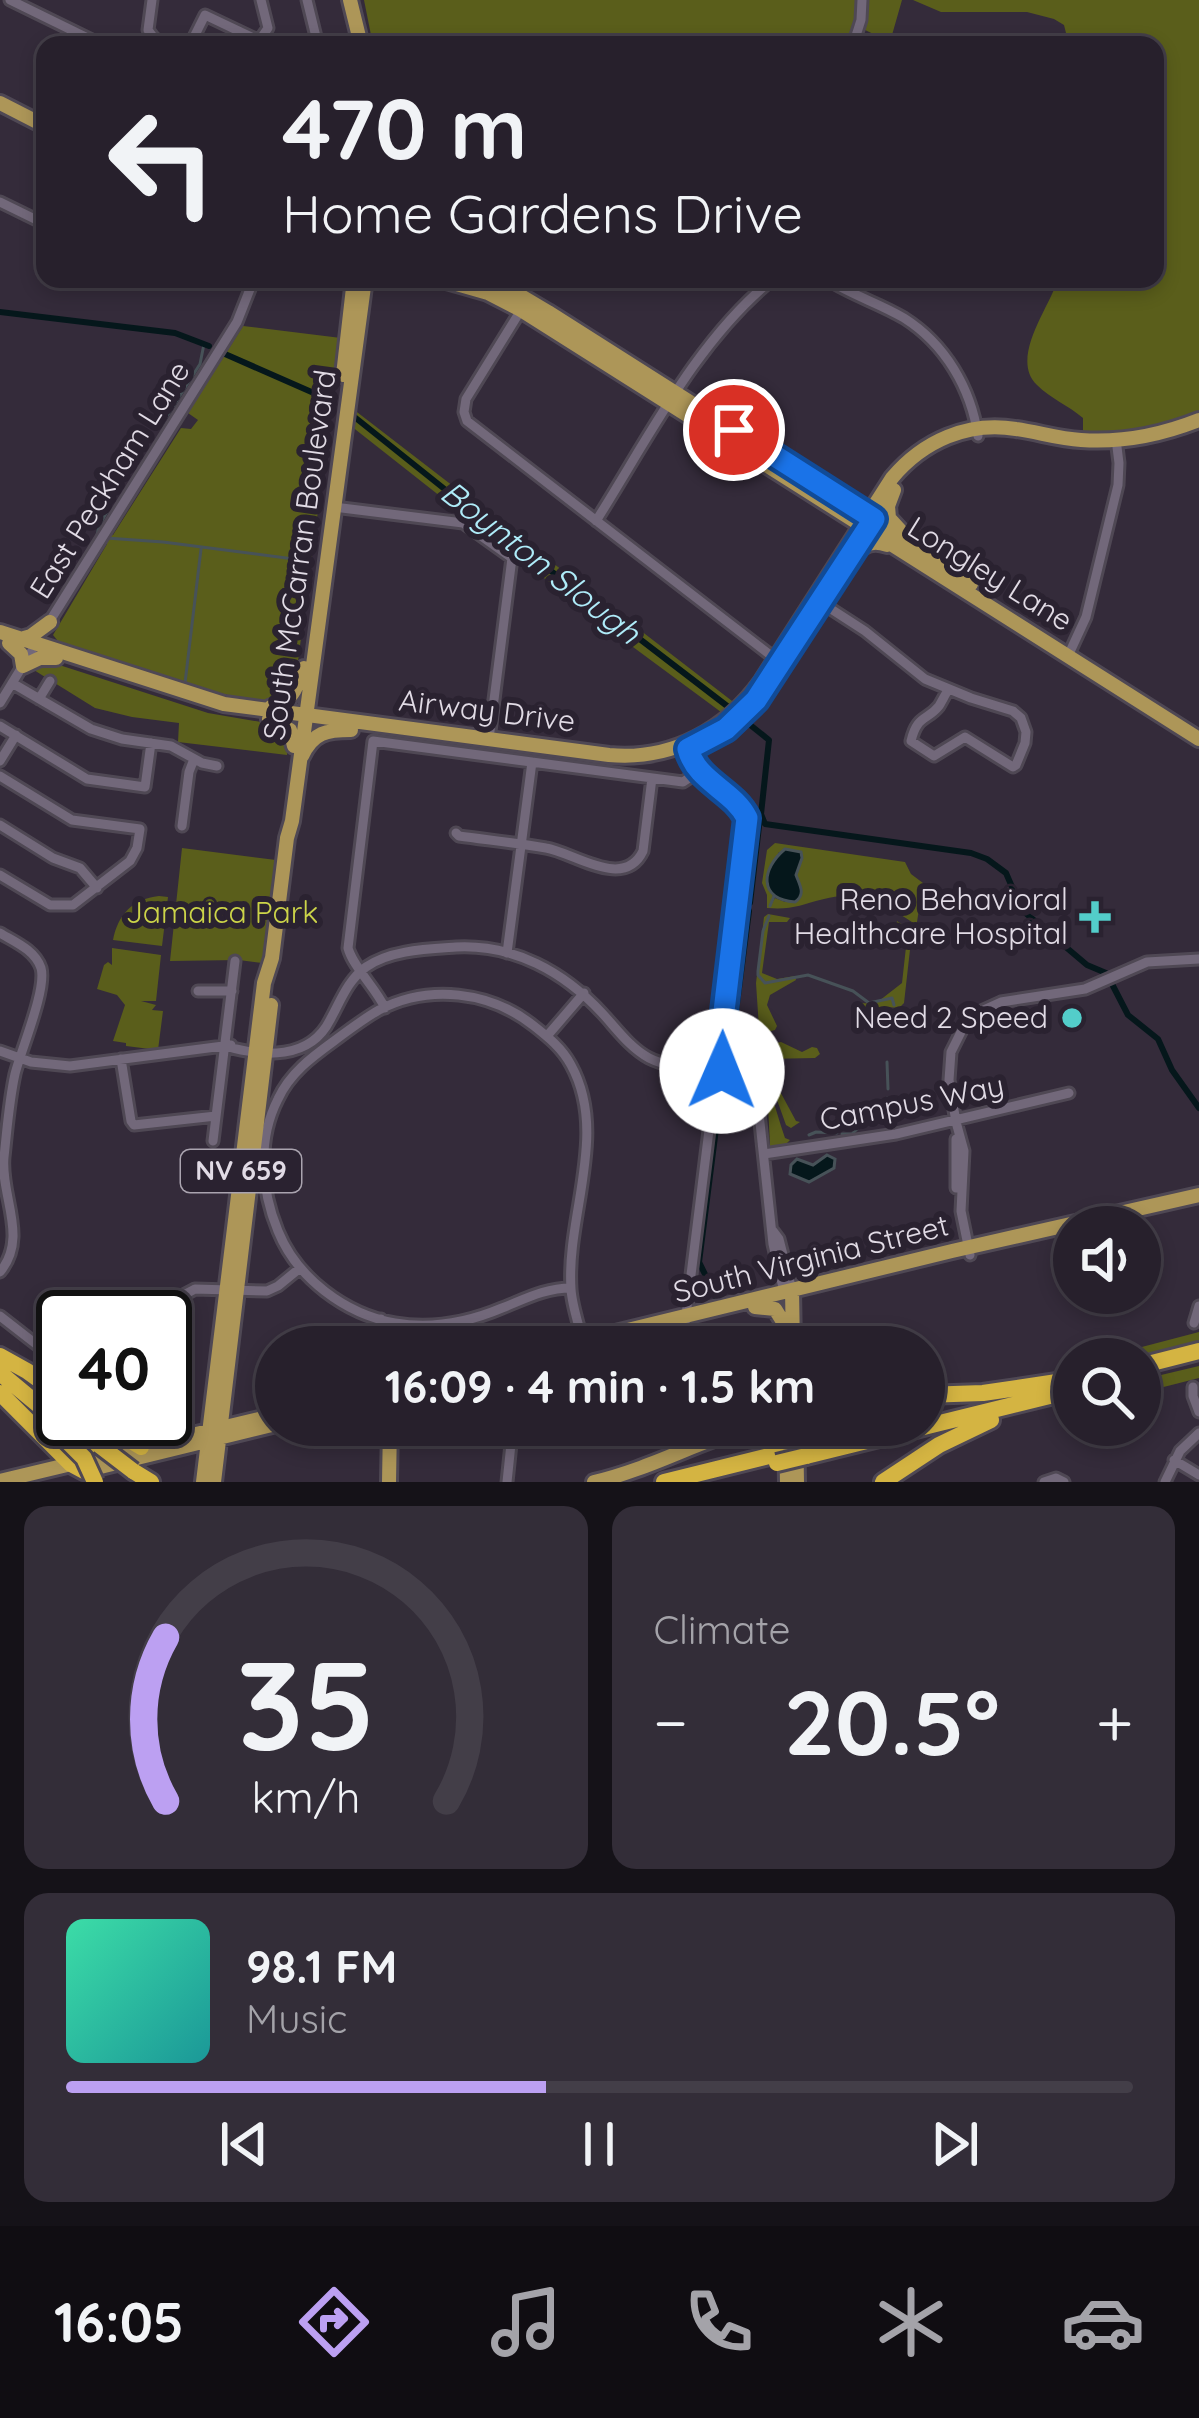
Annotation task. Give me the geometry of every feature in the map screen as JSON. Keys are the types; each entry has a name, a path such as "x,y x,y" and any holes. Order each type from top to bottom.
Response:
{"highway":[{"path":"1161,1365 1199,1355"},
{"path":"0,1359 36,1378"},
{"path":"0,1359 36,1391"},
{"path":"0,1373 36,1401"},
{"path":"0,1382 36,1419"},
{"path":"945,1394 1053,1383"},
{"path":"945,1415 1053,1391"},
{"path":"664,1482 1053,1392"},
{"path":"0,1393 36,1423"},
{"path":"884,1482 966,1431 1053,1395"},
{"path":"51,1469 57,1446"},
{"path":"62,1446 83,1472"},
{"path":"66,1446 84,1459 83,1472"},
{"path":"94,1446 130,1475 152,1482"},
{"path":"141,1446 149,1451"},
{"path":"806,1452 827,1446"},
{"path":"698,1482 777,1459"}],"main road":[{"path":"341,0 349,36"},
{"path":"350,0 359,36"},
{"path":"0,104 36,122"},
{"name":"South McCarran Boulevard","path":"286,838 292,821 304,668 335,438 362,288"},
{"name":"South McCarran Boulevard","path":"215,1482 213,1435 264,983 272,958 294,746 307,698 362,288"},
{"path":"480,288 525,305"},
{"name":"Longley Lane","path":"498,288 799,484 932,556 1070,653"},
{"name":"Longley Lane","path":"525,305 581,333 673,399 832,492 906,553 1199,735"},
{"path":"832,492 866,502 887,478 938,440 977,432 1006,428 1076,440 1110,440 1199,423"},
{"path":"867,521 908,472 930,454 977,432 1117,447 1155,441 1199,423"},
{"path":"333,507 335,438"},
{"path":"867,521 901,469"},
{"path":"799,484 847,524 848,536 838,560"},
{"path":"894,490 891,522 932,556"},
{"name":"Airway Drive","path":"58,656 209,700 351,730 532,757 621,762 662,758 716,736 743,714 867,521"},
{"name":"Airway Drive","path":"817,601 831,587 867,521"},
{"path":"831,587 867,542 881,542 906,553"},
{"path":"7,638 32,636 50,622"},
{"path":"50,622 48,640 58,656"},
{"path":"7,638 58,656"},
{"path":"7,638 22,654 23,665 58,656"},
{"name":"Airway Drive","path":"58,656 214,710 269,719 333,719 620,756 690,742 719,726 746,703 779,662"},
{"path":"248,708 286,702 304,668"},
{"path":"307,698 314,710 333,719"},
{"path":"269,719 288,729 294,746"},
{"path":"688,749 719,726"},
{"path":"298,767 315,736 328,730 351,730"},
{"path":"489,739 529,748 532,757"},
{"path":"532,757 537,748 578,751"},
{"name":"South Virginia Street","path":"1157,1206 1199,1196"},
{"path":"1172,1202 1199,1209"},
{"name":"South Virginia Street","path":"662,1326 1053,1228"},
{"name":"South McCarran Boulevard","path":"202,1482 224,1395 232,1291"},
{"path":"784,1325 788,1295"},
{"path":"788,1295 789,1326"},
{"name":"South Virginia Street","path":"686,1320 755,1307 788,1295"},
{"path":"755,1307 775,1309 784,1325"},
{"path":"224,1395 227,1415 238,1429"},
{"path":"215,1482 223,1448 238,1429 255,1423"},
{"path":"32,1482 255,1427"},
{"path":"386,1482 387,1446"},
{"path":"594,1482 635,1472 695,1446"},
{"path":"787,1446 788,1482"},
{"path":"796,1446 797,1482"},
{"path":"149,1451 193,1453 199,1460 202,1482"},
{"path":"0,1481 51,1469 83,1472"}],"street":[{"path":"10,0 83,36"},
{"path":"152,0 147,23 152,36"},
{"path":"261,0 266,36"},
{"path":"307,0 316,36"},
{"path":"856,36 862,0"},
{"path":"194,36 205,14 250,36"},
{"path":"0,202 36,220"},
{"name":"East Peckham Lane","path":"0,703 237,322 250,288"},
{"path":"596,521 719,331 762,288"},
{"path":"852,288 933,342 961,382 977,432"},
{"path":"525,305 466,399 465,417 779,662"},
{"path":"1070,653 1086,617 1118,485 1117,447"},
{"path":"333,507 465,523 512,558 489,739"},
{"path":"817,601 865,631 917,674 1018,715 1026,732 1025,743 1013,767 965,737 934,756 911,741 922,718 936,711 948,690"},
{"path":"39,699 50,681"},
{"path":"6,687 39,699 101,734 171,746 217,766"},
{"path":"0,726 87,779 145,787 151,742"},
{"path":"0,761 16,735"},
{"path":"385,1008 348,949 373,741 532,757 683,782 698,772"},
{"path":"686,1320 747,824 744,811 698,772 688,749"},
{"path":"507,953 532,757"},
{"path":"182,826 194,759"},
{"path":"0,776 71,820 140,830 133,857 73,905 45,903 0,875"},
{"path":"456,833 552,848 599,868 634,863 643,851 652,778"},
{"path":"0,826 53,858 80,868 97,888"},
{"path":"0,932 33,954 42,974 14,1079 3,1164 14,1238 0,1272"},
{"path":"0,1051 62,1066 225,1046 294,1052 317,1039 347,987 381,958 460,947 507,953 541,964 584,993 651,1059 739,1076 754,1093 773,1231 779,1239 788,1295"},
{"path":"966,1252 961,1211 964,1150 949,1080 951,1054 963,1028 979,1012 1006,1000 1090,987 1142,963 1199,959"},
{"path":"213,1142 236,962"},
{"path":"198,991 232,991"},
{"path":"547,1036 584,993"},
{"path":"571,1288 544,1291 455,1322 421,1325 381,1319 336,1298 300,1268 282,1241 267,1198 264,1154 272,1112 299,1068 363,1020 417,997 464,995 505,1007 547,1036 575,1073 587,1116 571,1288 581,1326"},
{"path":"122,1060 134,1125 216,1116"},
{"name":"Campus Way","path":"764,1154 888,1136 1070,1093"},
{"path":"192,1290 261,1292 300,1268"},
{"path":"1194,1323 1199,1306"},
{"path":"0,1316 36,1344"},
{"path":"380,1326 381,1319"},
{"path":"1193,1387 1198,1404"},
{"path":"1165,1482 1174,1460 1199,1433"},
{"path":"507,1482 511,1446"},
{"path":"1174,1460 1199,1474"},
{"path":"1044,1482 1056,1478 1064,1482"}],"green space":[{"path":"364,0 858,0 852,36 371,36"},
{"path":"864,0 902,0 892,36 863,29"},
{"path":"913,0 1199,0 1199,412 1142,429 1083,434 1083,418 1037,385 1027,361 1054,288 1164,288 1164,36 1067,36 1064,25 1027,12 941,12"},
{"path":"243,326 341,338 296,676 283,695 269,701 193,689 62,646 53,635 107,544 107,536 113,535 181,428 191,429 198,420 188,413"},
{"path":"353,409 736,704 725,715 610,630 351,426"},
{"path":"50,662 208,713 267,723 289,736 287,755 178,742 179,723 95,708 29,667"},
{"path":"775,843 905,862 923,883 917,922 849,896 767,908 762,883 767,850","holes":["779,852 802,858 796,875 802,890 785,902 775,898 770,906 773,896 767,877"]},
{"name":"Jamaica Park","path":"182,848 276,860 262,963 170,961"},
{"path":"159,896 168,897 162,946 113,940 128,910"},
{"path":"768,914 790,918 769,922 762,973 777,979 795,976 796,980 770,995 767,1005 777,1026 763,1033 756,983"},
{"path":"897,921 912,932 904,1003 869,1016 861,1003 875,1004 902,983 907,938"},
{"path":"112,948 161,955 156,1001 141,1001 156,1005 152,1010 163,1011 158,1050 113,1041 125,1005 117,995 97,989 104,965 112,965"},
{"path":"781,1042 802,1052 817,1048 820,1054 765,1059 762,1046"},
{"path":"752,1048 757,1048 785,1138 790,1140 783,1147 770,1146 768,1105"},
{"path":"779,1063 776,1084 800,1122 791,1128 767,1072 769,1065"},
{"path":"1199,1332 1199,1344 1161,1354 1161,1342"},
{"path":"1199,1366 1199,1378 1161,1388 1161,1375"}],"shaded area":[{"path":"785,849 801,852 796,875 801,893 795,902 774,895 767,882 771,865"},
{"path":"827,1155 835,1159 834,1168 809,1182 790,1174 797,1159 813,1165"}],"waterway":[{"path":"0,312 175,333 209,346"},
{"path":"162,424 200,364 204,344"},
{"name":"Boynton Slough","path":"225,354 332,401"},
{"name":"Boynton Slough","path":"352,415 731,709"},
{"path":"97,535 109,508"},
{"path":"106,538 309,561"},
{"path":"185,683 201,549"},
{"path":"744,720 769,740 761,814 765,824 987,859 1006,873 1022,910 1087,965 1106,973"},
{"path":"750,903 760,818"},
{"path":"770,906 774,896"},
{"path":"729,1065 749,911"},
{"path":"769,916 758,971 765,983 808,975 853,991 869,1003 892,998 894,1005"},
{"path":"1112,984 1128,1015 1158,1039 1172,1070 1199,1108"},
{"path":"892,1014 892,1026"},
{"path":"887,1062 888,1089"},
{"path":"720,1305 699,1262 719,1105 727,1079"},
{"path":"842,1134 852,1134 884,1110 887,1098"},
{"path":"809,1135 837,1133"}],"place":[{"name":"Reno Behavioral Healthcare Hospital","path":"1095,917"},
{"name":"Need 2 Speed","path":"1072,1018"}],"route":[{"path":"722,1071 717,1070 747,818 740,806 698,772 688,749 726,729 756,700 874,519 734,430"}]}
